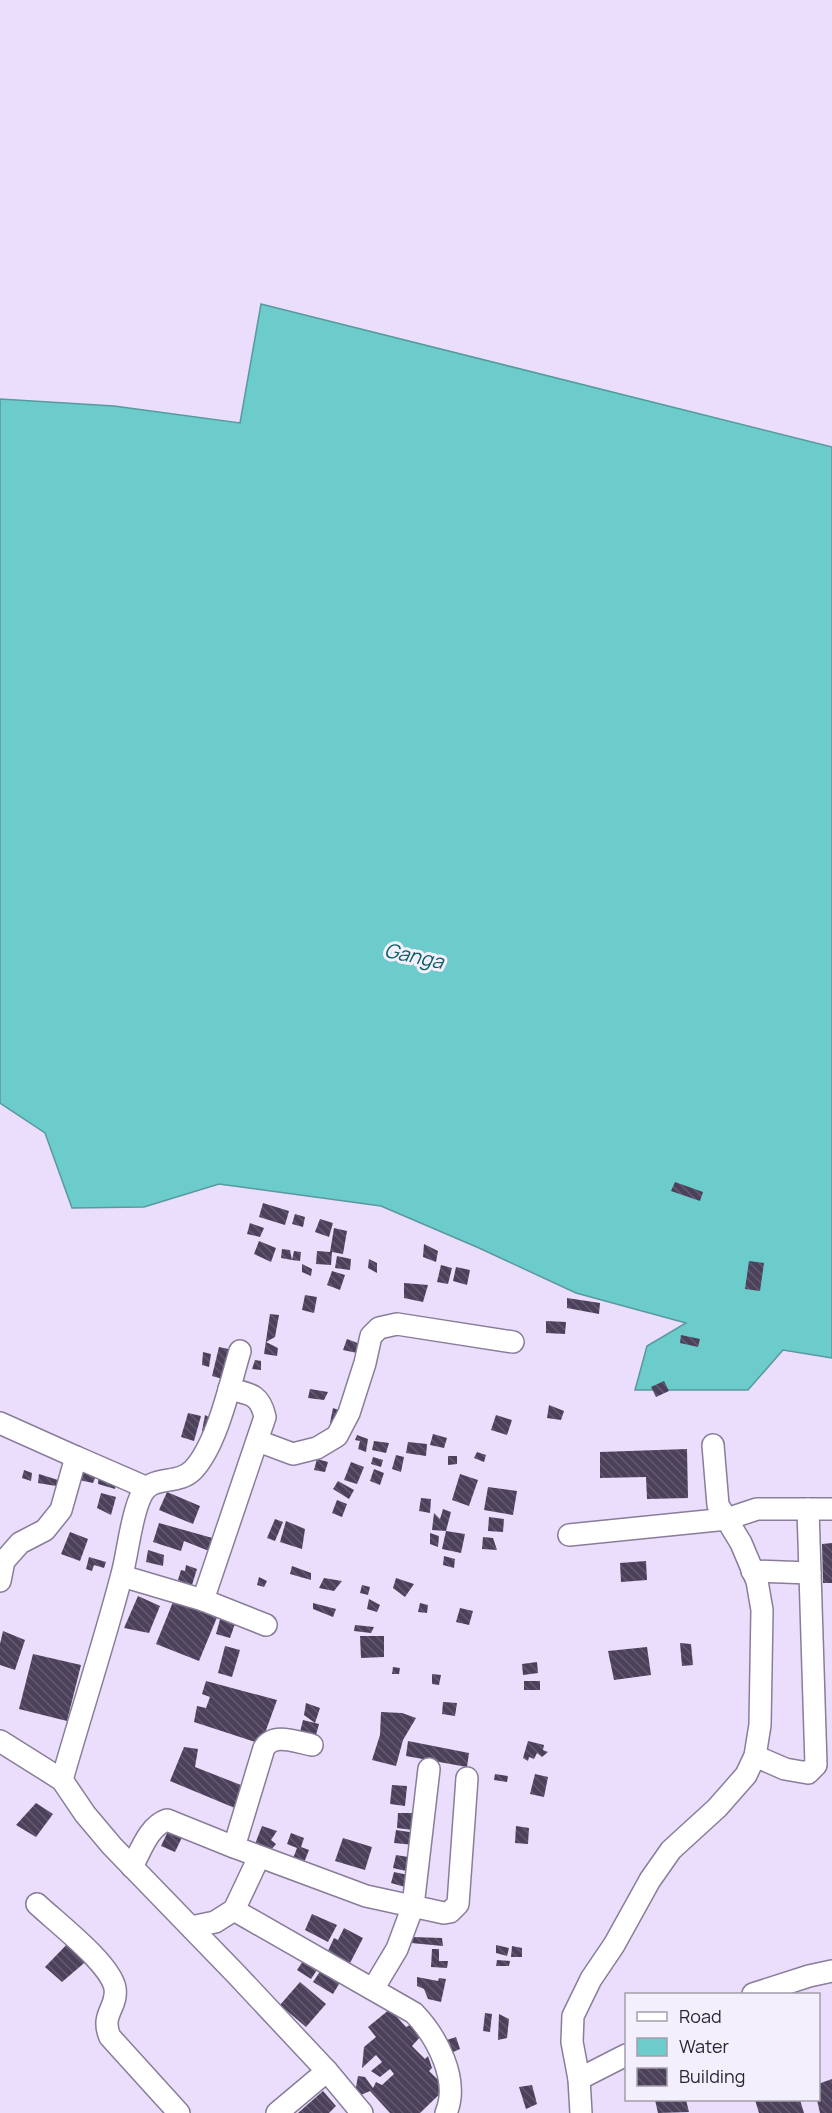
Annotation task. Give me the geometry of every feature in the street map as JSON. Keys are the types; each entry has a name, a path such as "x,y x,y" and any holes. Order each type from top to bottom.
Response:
{"street":[{"path":"258,1441 293,1454 317,1448 337,1436 349,1413 371,1336 379,1328 397,1324 513,1342"},
{"path":"62,1780 122,1576 139,1500 145,1487 155,1482 180,1478 192,1470 204,1453 229,1389 240,1351"},
{"path":"203,1600 265,1417 262,1406 252,1395 229,1389"},
{"path":"0,1423 145,1487"},
{"path":"581,2113 579,2079 572,2042 573,2016 591,1979 614,1945 650,1880 671,1850 717,1808 746,1775 755,1756 760,1725 762,1610 753,1570 741,1543 718,1505 713,1445"},
{"path":"1,1567 20,1543 45,1530 61,1510 76,1457"},
{"path":"569,1535 727,1519 757,1509 832,1509"},
{"path":"755,1756 785,1769 808,1773 816,1765 808,1509"},
{"path":"753,1570 810,1573"},
{"path":"122,1576 203,1600 266,1625"},
{"path":"234,1847 264,1748 268,1742 272,1739 280,1739 312,1745"},
{"path":"0,1740 62,1780 85,1814 132,1867 327,2072 362,2113"},
{"path":"373,1989 397,1949 413,1906 429,1769"},
{"path":"132,1867 152,1830 159,1822 167,1820 366,1896 444,1913 450,1912 458,1904 467,1778"},
{"path":"190,1927 215,1922 234,1910 259,1857"},
{"path":"37,1904 99,1961 109,1975 115,1994 115,2000 106,2019 106,2029 110,2037 179,2113"},
{"path":"234,1910 414,2013 427,2026 451,2080 450,2102 446,2113"},
{"path":"759,1993 832,1971"},
{"path":"579,2079 625,2056"},
{"path":"277,2113 327,2072"}],"water":[{"name":"Ganga","path":"261,304 832,447 832,1358 783,1350 748,1390 635,1390 647,1346 686,1323 576,1293 381,1206 219,1184 144,1207 72,1208 45,1133 0,1103 0,399 114,406 240,423"}],"building":[{"path":"675,1182 703,1192 700,1201 671,1191"},
{"path":"263,1203 289,1211 285,1225 259,1217"},
{"path":"295,1214 305,1217 303,1227 292,1224"},
{"path":"320,1219 333,1223 329,1237 315,1232"},
{"path":"250,1223 264,1228 260,1237 247,1234"},
{"path":"334,1228 347,1231 343,1254 332,1252 331,1265 316,1264 317,1251 330,1252"},
{"path":"259,1241 276,1248 271,1262 254,1254"},
{"path":"424,1244 438,1251 436,1262 423,1257"},
{"path":"282,1249 290,1250 292,1260 281,1258"},
{"path":"294,1251 301,1252 300,1261 292,1260"},
{"path":"337,1256 351,1259 350,1270 335,1268"},
{"path":"369,1259 377,1263 377,1273 368,1268"},
{"path":"749,1261 764,1263 760,1291 745,1289"},
{"path":"302,1264 312,1269 311,1276 302,1272"},
{"path":"441,1265 452,1268 448,1284 437,1282"},
{"path":"456,1267 470,1270 467,1285 453,1281"},
{"path":"332,1271 345,1275 340,1290 327,1285"},
{"path":"404,1283 428,1285 423,1302 404,1298"},
{"path":"305,1295 317,1297 314,1313 302,1310"},
{"path":"567,1298 600,1303 599,1314 567,1308"},
{"path":"270,1314 279,1315 275,1337 266,1342 278,1348 277,1356 264,1354"},
{"path":"546,1321 566,1322 565,1334 546,1333"},
{"path":"681,1335 700,1339 698,1347 680,1343"},
{"path":"347,1339 360,1344 357,1353 343,1350"},
{"path":"219,1347 233,1350 226,1380 212,1376"},
{"path":"203,1352 211,1354 209,1367 202,1365"},
{"path":"255,1360 261,1361 261,1370 252,1369"},
{"path":"664,1381 669,1391 656,1397 651,1387"},
{"path":"310,1389 328,1392 324,1400 308,1398"},
{"path":"549,1405 564,1411 561,1420 547,1418"},
{"path":"333,1408 344,1412 340,1425 330,1423"},
{"path":"188,1413 201,1416 194,1441 181,1437"},
{"path":"205,1415 214,1420 208,1431 202,1431"},
{"path":"496,1415 512,1420 507,1435 491,1430"},
{"path":"433,1434 447,1438 444,1448 430,1445"},
{"path":"357,1435 368,1439 366,1452 358,1449 360,1441 355,1440"},
{"path":"374,1441 389,1443 386,1453 372,1450"},
{"path":"408,1442 427,1444 426,1456 406,1453"},
{"path":"687,1449 688,1498 647,1499 646,1477 600,1478 600,1452"},
{"path":"477,1452 486,1455 484,1462 474,1458"},
{"path":"396,1455 404,1457 401,1472 392,1469"},
{"path":"448,1456 457,1456 457,1464 448,1465"},
{"path":"373,1457 383,1460 381,1467 371,1464"},
{"path":"317,1459 328,1462 325,1472 314,1470"},
{"path":"351,1462 364,1467 357,1484 344,1480"},
{"path":"86,1466 98,1471 93,1483 79,1480"},
{"path":"374,1469 384,1473 380,1485 370,1481"},
{"path":"24,1470 32,1473 31,1481 22,1478"},
{"path":"99,1473 116,1479 115,1489 98,1484"},
{"path":"39,1474 58,1480 56,1486 38,1483"},
{"path":"460,1474 478,1480 469,1506 452,1500"},
{"path":"338,1481 354,1490 349,1499 333,1489"},
{"path":"488,1487 517,1491 513,1515 484,1510"},
{"path":"167,1492 200,1506 193,1524 159,1510"},
{"path":"101,1493 116,1497 111,1515 97,1508"},
{"path":"421,1498 431,1499 430,1513 419,1511"},
{"path":"337,1500 347,1504 342,1517 332,1513"},
{"path":"443,1509 451,1512 446,1531 432,1530 434,1513 440,1519"},
{"path":"489,1517 504,1519 503,1532 488,1531"},
{"path":"275,1519 283,1522 275,1541 267,1538"},
{"path":"286,1521 305,1529 302,1549 280,1542"},
{"path":"159,1523 216,1539 209,1551 184,1541 181,1551 153,1542"},
{"path":"446,1531 465,1534 461,1553 442,1549"},
{"path":"70,1532 88,1539 80,1561 61,1554"},
{"path":"430,1533 439,1536 438,1547 430,1544"},
{"path":"483,1537 493,1538 497,1550 482,1549"},
{"path":"832,1543 832,1583 823,1583 822,1544"},
{"path":"148,1550 164,1555 163,1566 146,1562"},
{"path":"444,1556 455,1559 454,1568 443,1565"},
{"path":"89,1557 106,1562 104,1568 94,1565 92,1571 86,1569"},
{"path":"646,1561 647,1580 621,1582 620,1563"},
{"path":"186,1565 197,1569 192,1585 178,1580 181,1570 185,1571"},
{"path":"292,1566 311,1573 311,1580 290,1574"},
{"path":"259,1577 267,1581 264,1587 257,1585"},
{"path":"324,1578 342,1581 334,1591 319,1588"},
{"path":"396,1578 414,1584 405,1597 393,1588"},
{"path":"362,1585 370,1587 368,1595 360,1593"},
{"path":"138,1596 160,1606 149,1633 124,1628"},
{"path":"175,1597 218,1615 199,1661 156,1644"},
{"path":"369,1599 380,1605 377,1612 367,1609"},
{"path":"313,1603 336,1609 333,1617 313,1609"},
{"path":"420,1603 428,1605 427,1613 418,1612"},
{"path":"460,1608 473,1611 469,1625 456,1622"},
{"path":"221,1616 236,1621 230,1638 216,1634"},
{"path":"355,1625 374,1627 371,1633 354,1631"},
{"path":"3,1631 25,1640 15,1670 0,1665 0,1644"},
{"path":"360,1636 384,1636 384,1657 361,1658"},
{"path":"680,1643 691,1644 693,1665 682,1666"},
{"path":"225,1646 240,1650 232,1677 218,1673"},
{"path":"647,1647 651,1675 614,1680 608,1651"},
{"path":"33,1654 81,1665 67,1721 19,1709"},
{"path":"537,1662 538,1673 523,1675 522,1664"},
{"path":"393,1667 400,1668 399,1674 392,1674"},
{"path":"432,1674 441,1675 439,1685 432,1684"},
{"path":"206,1681 277,1700 261,1744 194,1722 197,1706 206,1708 210,1697 202,1694"},
{"path":"524,1681 540,1681 540,1690 524,1690"},
{"path":"443,1702 457,1703 455,1716 442,1714"},
{"path":"306,1703 320,1708 315,1723 304,1715"},
{"path":"381,1712 402,1713 416,1718 403,1740 396,1766 372,1760 380,1735"},
{"path":"303,1720 319,1724 316,1735 300,1732"},
{"path":"408,1741 469,1753 467,1767 406,1756"},
{"path":"528,1741 544,1745 543,1750 548,1752 542,1757 537,1753 534,1759 529,1757 528,1761 523,1758"},
{"path":"184,1747 198,1749 195,1767 251,1789 242,1811 170,1781"},
{"path":"495,1774 508,1776 507,1782 494,1780"},
{"path":"535,1774 548,1777 544,1797 530,1794"},
{"path":"392,1785 407,1786 405,1806 390,1804"},
{"path":"36,1803 53,1814 36,1837 16,1825"},
{"path":"398,1813 420,1813 420,1831 397,1828"},
{"path":"171,1825 186,1829 175,1852 161,1846"},
{"path":"262,1826 277,1831 271,1840 276,1844 271,1850 255,1844"},
{"path":"516,1826 529,1828 528,1844 515,1843"},
{"path":"396,1830 416,1833 415,1845 394,1843"},
{"path":"291,1833 304,1838 301,1847 309,1850 303,1865 292,1861 297,1848 287,1844"},
{"path":"343,1838 372,1847 365,1870 335,1861"},
{"path":"396,1855 408,1857 406,1871 393,1868"},
{"path":"394,1872 408,1875 405,1887 391,1883"},
{"path":"312,1914 337,1925 328,1942 305,1930"},
{"path":"344,1928 363,1938 348,1967 326,1955 334,1938 338,1940"},
{"path":"412,1937 442,1938 443,1946 411,1943"},
{"path":"73,1938 90,1958 62,1982 45,1967"},
{"path":"496,1945 509,1948 507,1956 496,1953"},
{"path":"512,1946 522,1948 522,1957 511,1957"},
{"path":"432,1949 439,1949 439,1961 448,1961 447,1968 431,1967"},
{"path":"307,1955 321,1964 311,1979 297,1970"},
{"path":"497,1960 510,1961 509,1966 496,1966"},
{"path":"323,1967 342,1979 333,1994 313,1982"},
{"path":"417,1977 438,1981 439,1978 446,1979 441,2002 428,1999 424,1989 417,1986"},
{"path":"300,1982 326,2004 306,2027 280,2005"},
{"path":"390,2009 406,2027 410,2025 421,2036 412,2046 425,2059 428,2056 432,2068 429,2071 446,2088 420,2113 390,2113 370,2091 354,2098 358,2076 365,2077 373,2088 376,2082 382,2085 394,2074 390,2069 380,2077 371,2071 382,2062 376,2055 362,2068 364,2047 376,2037 368,2027"},
{"path":"485,2013 492,2014 490,2032 483,2031"},
{"path":"499,2014 509,2019 507,2038 498,2040"},
{"path":"456,2037 460,2049 451,2053 444,2041"},
{"path":"832,2079 832,2113 820,2113 817,2101 820,2101 820,2083"},
{"path":"532,2085 537,2104 526,2109 519,2087"},
{"path":"323,2091 336,2106 329,2113 298,2113"},
{"path":"655,2101 686,2101 689,2112 658,2113"},
{"path":"755,2101 800,2101 804,2113 759,2113"}]}
